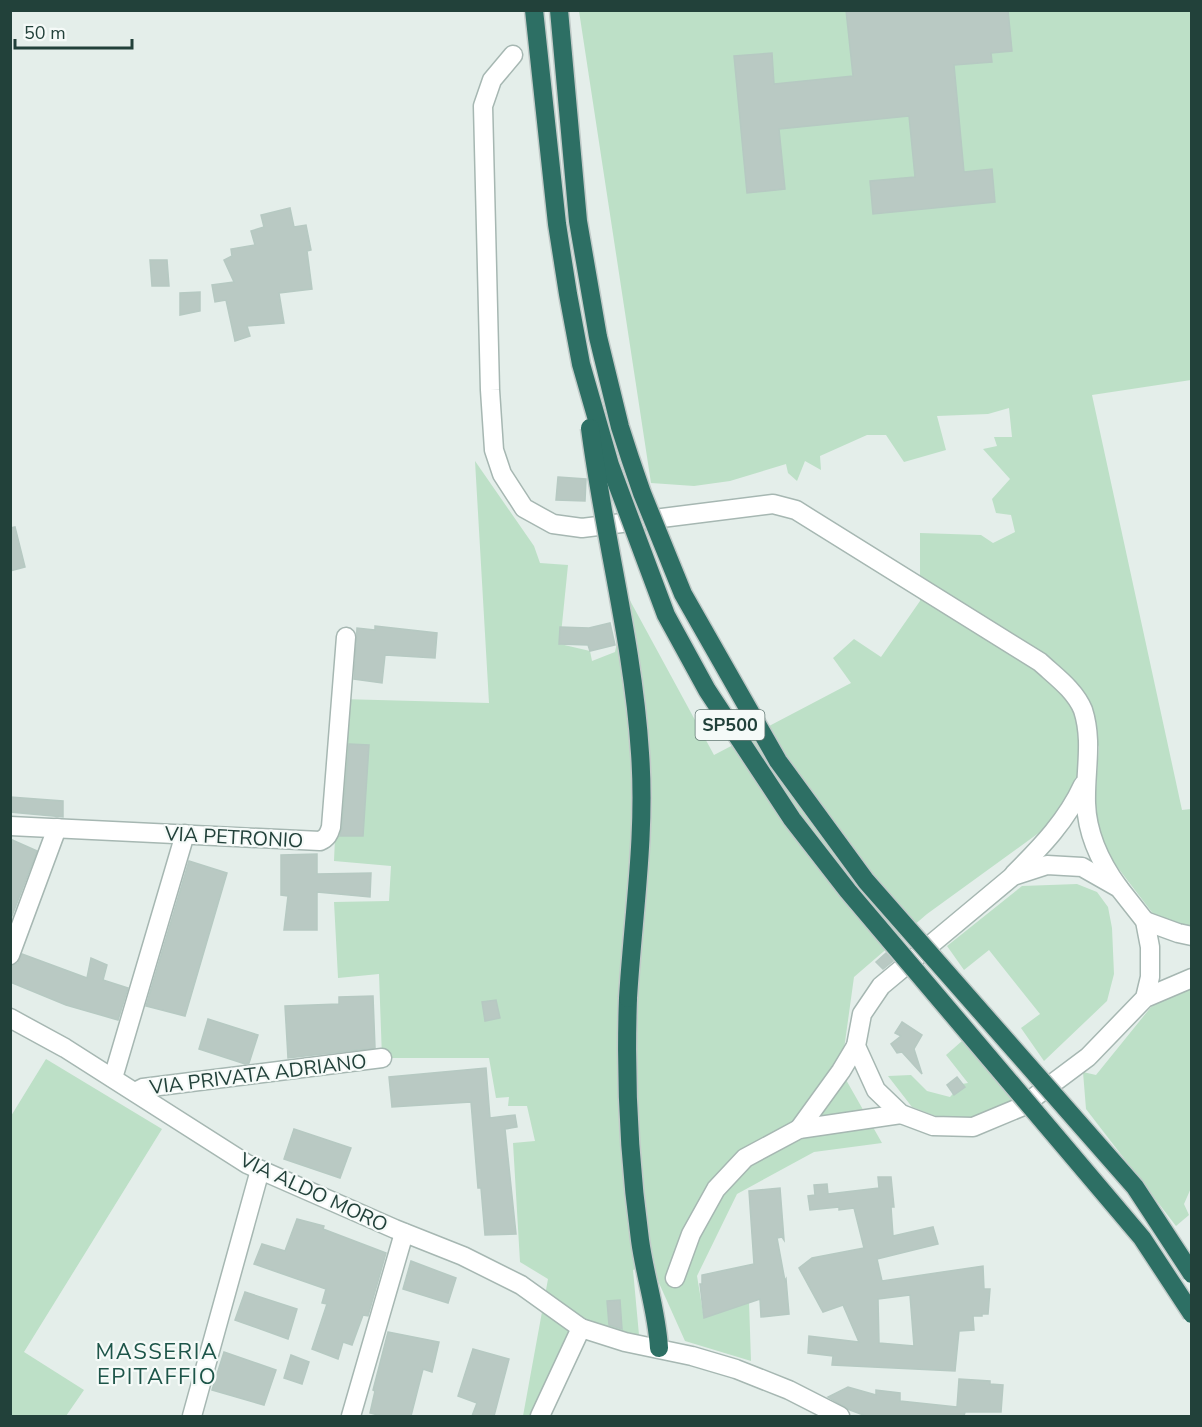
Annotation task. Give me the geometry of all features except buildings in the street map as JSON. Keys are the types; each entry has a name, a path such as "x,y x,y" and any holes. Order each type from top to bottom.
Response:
{"highway":[{"name":"SP500","path":"534,10 557,224 581,364 610,465 666,615 707,690 792,819 841,882 1142,1238 1191,1314"},
{"name":"SP500","path":"559,10 578,221 600,348 620,428 639,484 683,594 778,761 866,881 1135,1187 1191,1274"},
{"path":"581,364 593,451 628,648 640,753 641,834 628,998 628,1139 640,1244 658,1330 659,1348"}],"street":[{"path":"513,55 492,80 483,106 490,390 494,450 502,474 524,508 553,524 582,528 773,504 796,510 1040,662 1070,689 1082,709 1089,737 1086,801 1088,829 1107,872 1145,921 1150,947 1150,977 1145,998"},
{"name":"VIA PETRONIO","path":"10,826 320,841 329,834 346,637"},
{"path":"799,1129 856,1046 862,1014 881,986 1013,876 1060,825 1076,801 1088,775"},
{"path":"10,955 57,828"},
{"path":"113,1078 184,834"},
{"path":"1013,876 1047,865 1082,867 1119,888"},
{"path":"1145,921 1191,936"},
{"path":"856,1046 876,1090 901,1114 933,1126 973,1127 1021,1107 1088,1057 1145,998 1191,978"},
{"name":"VIA ALDO MORO","path":"10,1018 65,1048 247,1164 404,1233 463,1256 521,1285 581,1328 625,1342 659,1348 736,1369 789,1390 840,1416"},
{"name":"VIA PRIVATA ADRIANO","path":"135,1092 149,1087 381,1058"},
{"path":"675,1278 691,1234 716,1189 745,1158 799,1129 901,1114"},
{"path":"192,1416 260,1170"},
{"path":"351,1416 404,1233"},
{"path":"540,1416 581,1328"}],"green space":[{"path":"579,11 1191,11 1191,380 1092,395 1182,810 1191,809 1191,927 1154,915 1105,851 1094,819 1099,745 1069,811 927,914 854,977 841,1071 882,1143 814,1152 737,1194 697,1276 704,1318 749,1302 751,1361 685,1341 650,1263 633,1270 639,1335 591,1324 535,1416 523,1416 548,1279 520,1262 513,1143 535,1141 527,1106 508,1106 509,1097 496,1098 489,1058 382,1058 379,974 338,978 334,902 389,901 391,866 334,861 341,699 489,703 475,461 534,546 540,563 568,565 560,644 590,651 592,661 615,652 627,595 714,755 851,683 833,658 854,639 881,657 920,601 920,533 981,535 993,543 1015,532 1011,515 996,513 992,499 1010,479 983,449 997,446 994,437 1012,437 1009,408 988,414 937,416 946,450 904,462 886,435 867,435 820,456 821,470 805,461 797,481 788,473 786,464 730,481 694,486 651,483"},
{"path":"1077,884 1097,892 1108,907 1112,928 1114,974 1107,1001 1044,1061 1021,1028 1040,1014 989,950 964,970 947,946 1022,886"},
{"path":"1191,984 1191,1188 1184,1204 1189,1215 1176,1226 1086,1109 1083,1072 1096,1075 1151,1007"},
{"path":"962,1041 1015,1101 985,1116 946,1120 912,1107 888,1076 911,1075 927,1091 950,1097 962,1084 968,1083 946,1055"},
{"path":"46,1059 162,1129 24,1352 84,1390 66,1416 11,1416 11,1116"}],"district":[{"name":"MASSERIA EPITAFFIO","path":"157,1364"}]}
